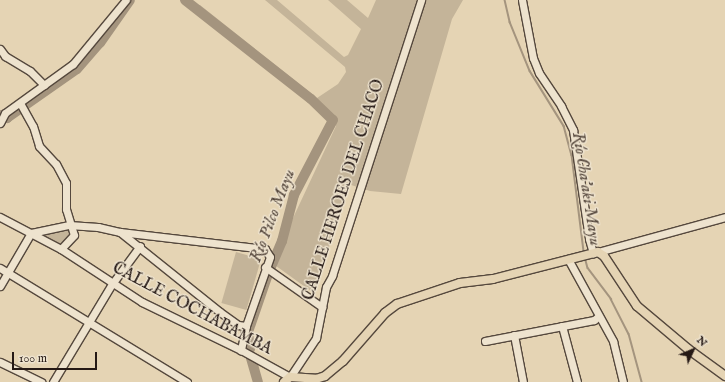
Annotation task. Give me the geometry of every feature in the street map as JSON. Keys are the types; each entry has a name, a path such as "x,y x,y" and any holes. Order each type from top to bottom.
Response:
{"main road":[{"path":"287,380 316,379 325,376 343,361 385,313 397,304 460,283 493,279 594,253 604,256 636,306 688,349 725,376"}],"street":[{"path":"1,122 5,113 22,106 44,85 73,64 126,0"},
{"name":"CALLE HEROES DEL CHACO","path":"287,380 316,338 326,287 332,276 421,0"},
{"path":"522,0 533,58 573,130 589,240 594,253 725,217"},
{"path":"0,49 5,56 30,71 44,85"},
{"path":"22,106 33,126 39,146 56,164 66,183 69,225 74,236 61,249"},
{"name":"CALLE COCHABAMBA","path":"0,216 61,249 112,284 241,350 287,380"},
{"path":"0,286 31,233 69,225 265,249 270,257 265,267 246,326 241,350"},
{"path":"120,232 140,246 220,312 238,325 246,326"},
{"path":"53,382 112,284 140,246"},
{"path":"568,259 613,341 623,382"},
{"path":"265,267 322,307"},
{"path":"0,268 187,382"},
{"path":"485,341 594,320 599,316"},
{"path":"562,326 577,382"},
{"path":"514,335 523,382"},
{"path":"0,362 27,379 41,382"}],"shaded area":[{"path":"265,0 277,0 344,57 348,55 361,29 328,0 347,0 368,18 376,0 463,0 452,19 401,194 370,191 348,184 315,294 272,263 336,126 335,121 193,6 200,5 317,98 338,84 346,72 345,67"},
{"path":"67,228 71,233 70,236 58,245 41,236"},
{"path":"236,252 261,259 246,310 221,303"}],"waterway":[{"name":"Río Pilco Mayu","path":"0,115 7,118 77,69 100,43 130,0"},
{"name":"Río Pilco Mayu","path":"185,0 311,99 333,120 294,195 282,241 269,271 248,332 250,349"},
{"name":"Río Cha'aki Mayu","path":"505,0 510,22 530,71 564,126 572,155 584,252"},
{"name":"Río Cha'aki Mayu","path":"585,257 588,268 611,299 629,334 642,382"},
{"path":"251,358 258,382"}]}
